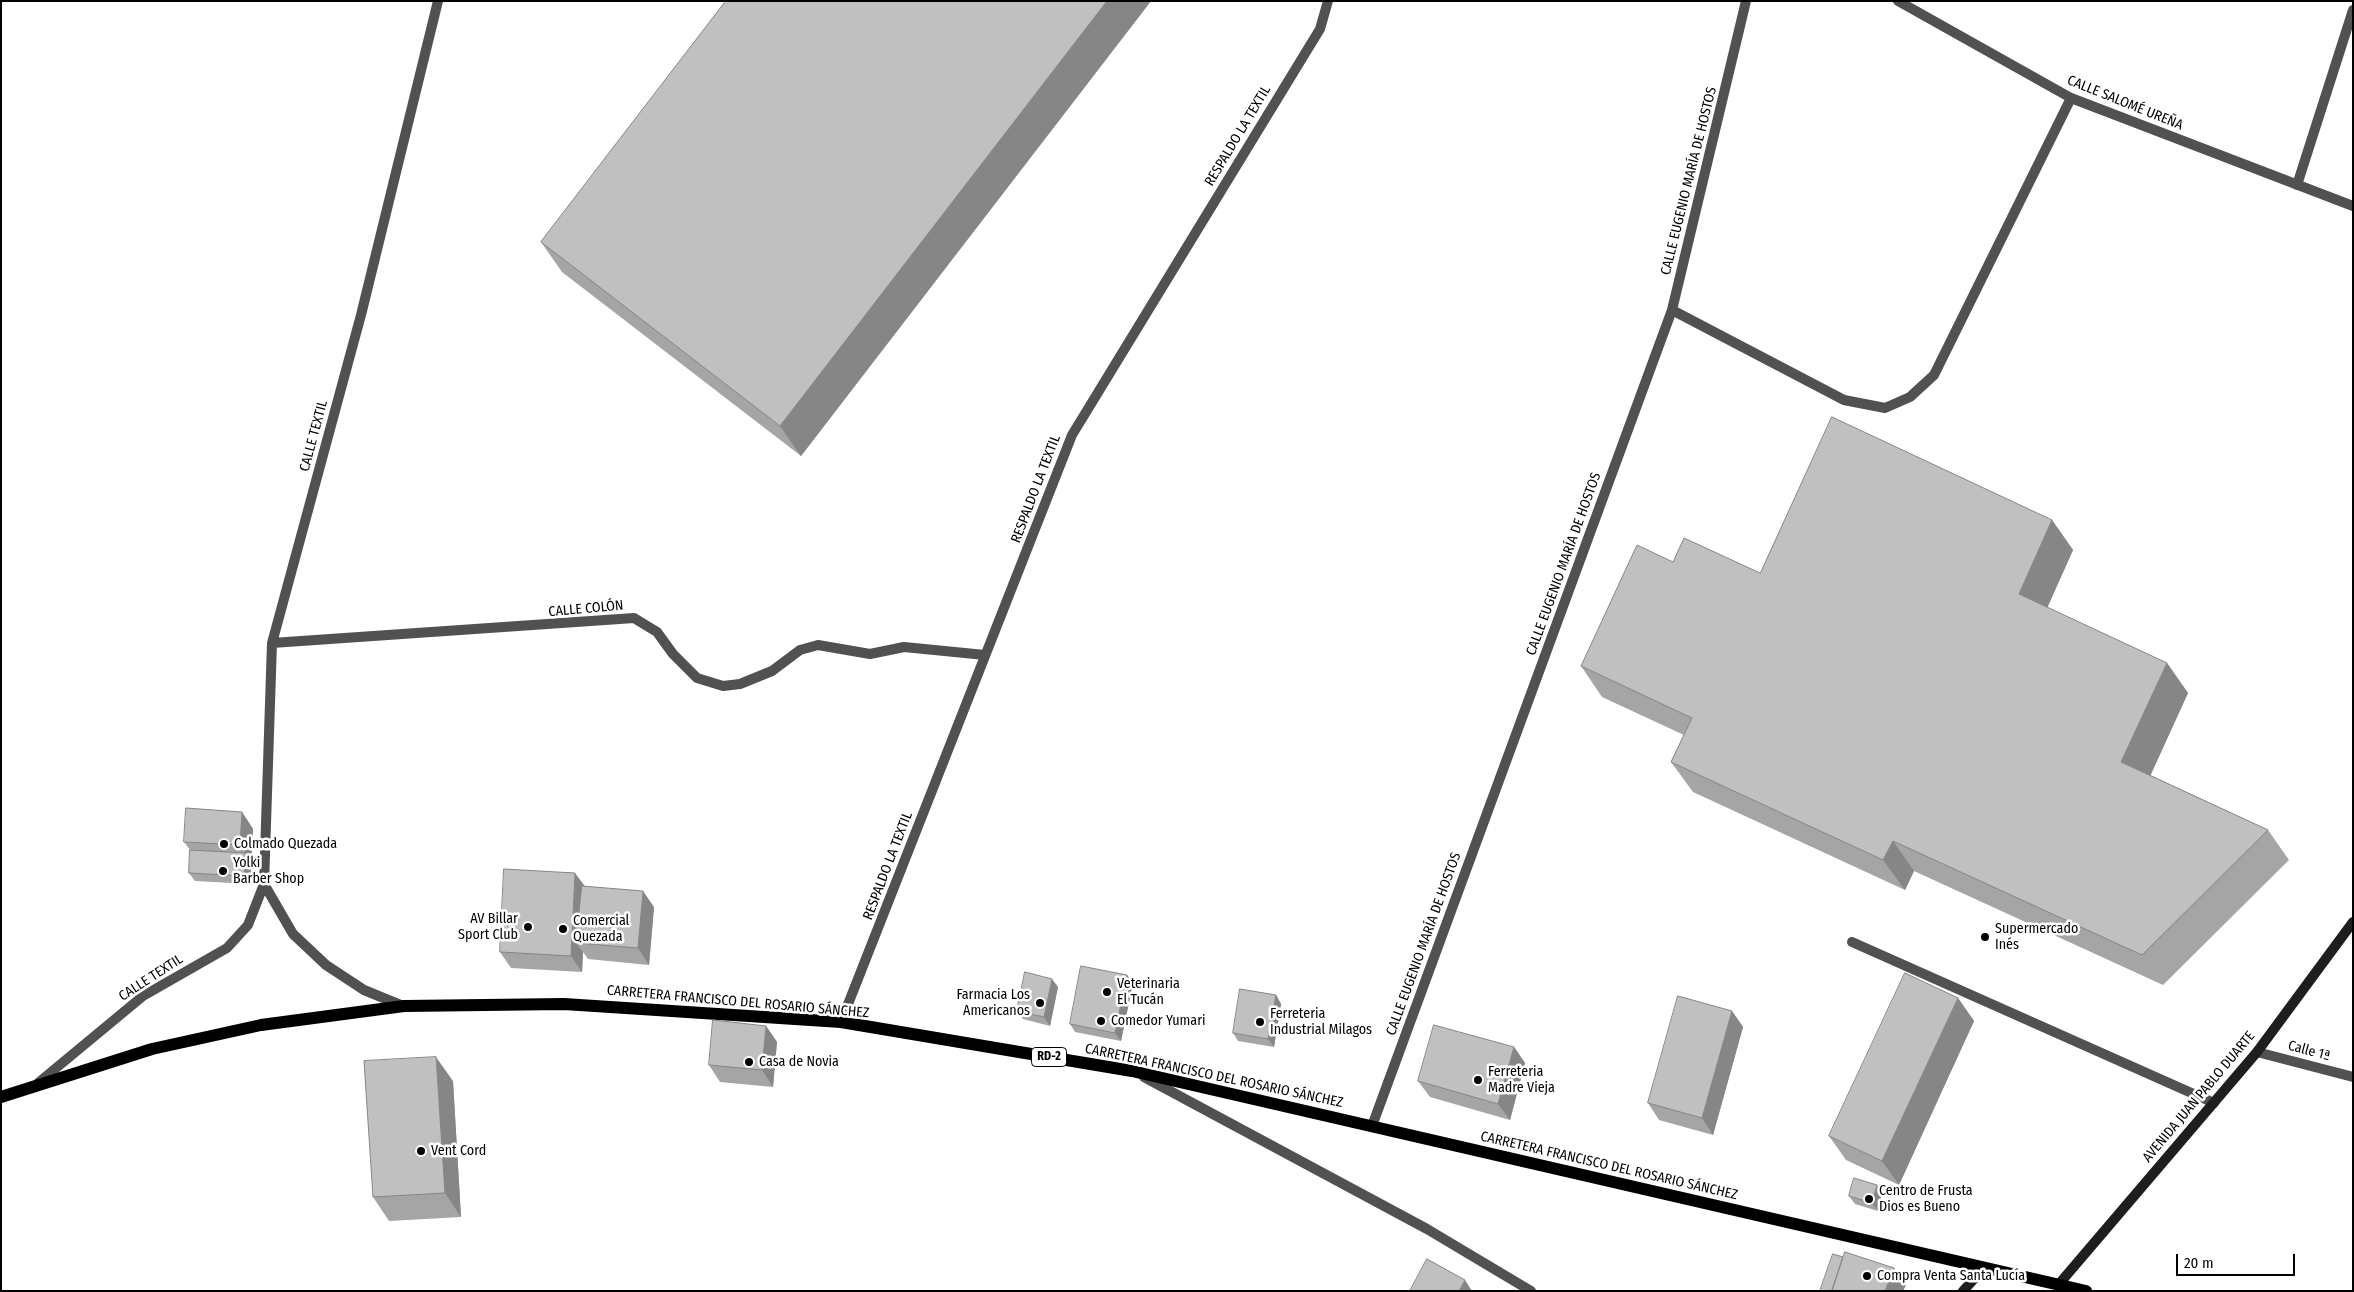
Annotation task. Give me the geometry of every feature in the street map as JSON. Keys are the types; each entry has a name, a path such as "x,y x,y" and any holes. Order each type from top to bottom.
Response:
{"main road":[{"name":"AVENIDA JUAN PABLO DUARTE","path":"2059,1284 2257,1052 2353,922"},
{"name":"CARRETERA FRANCISCO DEL ROSARIO SÁNCHEZ","path":"1,1097 152,1049 261,1025 404,1006 564,1004 841,1022 1132,1071 2086,1291"},
{"path":"1963,1291 1984,1268"}],"street":[{"name":"CALLE TEXTIL","path":"36,1085 144,996 227,948 248,926 264,884 272,643 361,315 438,1"},
{"name":"RESPALDO LA TEXTIL","path":"841,1022 1072,435 1320,29 1328,1"},
{"name":"CALLE EUGENIO MARÍA DE HOSTOS","path":"1372,1126 1672,310 1746,1"},
{"name":"CALLE SALOMÉ UREÑA","path":"1898,1 2071,98 2353,206"},
{"path":"2297,186 2353,10"},
{"path":"1672,310 1844,400 1885,408 1910,397 1934,375 2071,98"},
{"name":"CALLE COLÓN","path":"272,643 634,618 657,632 673,654 697,678 723,686 740,684 772,671 800,650 818,645 870,654 904,647 985,656"},
{"path":"264,884 293,934 326,966 364,990 404,1006"},
{"path":"1852,942 2214,1103"},
{"name":"Calle 1ª","path":"2257,1052 2353,1077"},
{"path":"1132,1071 1427,1229 1531,1291"}],"building":[{"path":"726,1 1107,1 780,426 541,242"},
{"path":"1832,417 2052,520 2019,594 2167,663 2121,762 2268,830 2142,955 1893,841 1883,860 1671,762 1692,718 1581,666 1637,545 1673,562 1684,538 1760,573"},
{"path":"186,808 242,812 240,845 184,842"},
{"path":"190,850 245,853 244,876 189,873"},
{"path":"504,869 575,873 571,956 500,952"},
{"path":"582,886 643,891 638,948 576,943"},
{"path":"1081,966 1127,975 1115,1033 1070,1024"},
{"path":"1025,972 1052,979 1044,1017 1017,1011"},
{"path":"1905,973 1958,998 1882,1161 1829,1136"},
{"name":"Ferreteria Industrial Milagos","path":"1240,989 1276,995 1268,1039 1233,1033"},
{"path":"1678,996 1732,1011 1702,1118 1648,1103"},
{"path":"713,1020 766,1026 762,1070 709,1065"},
{"name":"Ferreteria Madre Vieja","path":"1434,1025 1514,1047 1498,1104 1418,1081"},
{"name":"Vent Cord","path":"436,1057 445,1193 373,1197 364,1061"},
{"path":"1854,1178 1877,1185 1872,1203 1849,1196"},
{"path":"1845,1252 1894,1268 1885,1291 1832,1291"},
{"path":"1833,1254 1843,1257 1832,1291 1820,1291"},
{"path":"1427,1259 1465,1280 1459,1291 1410,1291"}],"place":[{"name":"Colmado Quezada","path":"224,844"},
{"name":"Yolki Barber Shop","path":"223,871"},
{"name":"AV Billar Sport Club","path":"528,927"},
{"name":"Comercial Quezada","path":"563,929"},
{"name":"Supermercado Inés","path":"1985,937"},
{"name":"Veterinaria El Tucán","path":"1107,992"},
{"name":"Farmacia Los Americanos","path":"1040,1003"},
{"name":"Comedor Yumari","path":"1101,1021"},
{"name":"Ferreteria Industrial Milagos","path":"1260,1022"},
{"name":"Casa de Novia","path":"749,1062"},
{"name":"Ferreteria Madre Vieja","path":"1478,1080"},
{"name":"Vent Cord","path":"421,1151"},
{"name":"Centro de Frusta Dios es Bueno","path":"1869,1199"},
{"name":"Compra Venta Santa Lucía","path":"1867,1276"}]}
